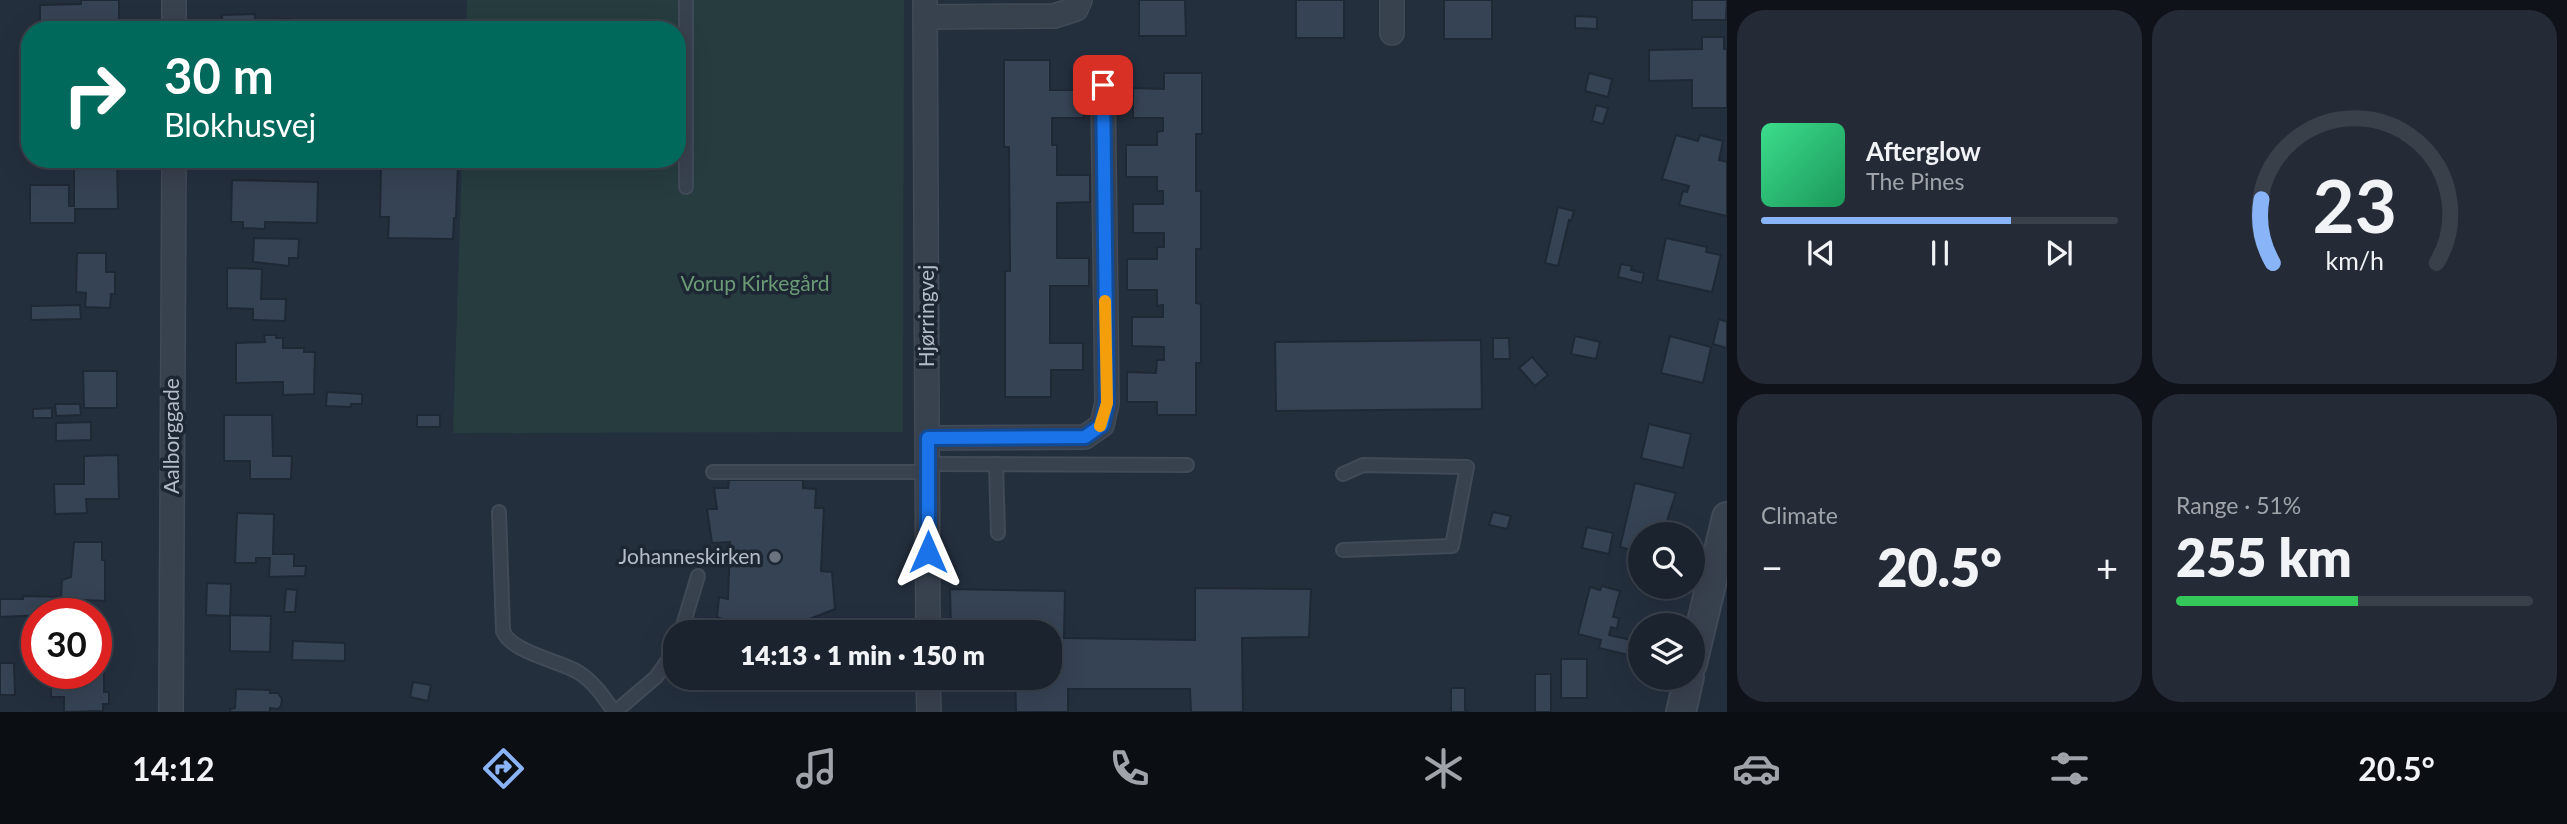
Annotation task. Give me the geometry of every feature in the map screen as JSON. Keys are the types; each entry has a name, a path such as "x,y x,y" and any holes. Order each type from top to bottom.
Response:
{"street":[{"path":"174,0 174,21"},
{"path":"925,8 1054,16 1076,9 1080,0"},
{"path":"1392,0 1392,33"},
{"name":"Hjørringvej","path":"925,8 928,620"},
{"path":"928,438 1085,437 1102,425 1107,403 1103,85"},
{"name":"Aalborggade","path":"171,712 174,168"},
{"path":"1705,620 1721,565 1727,517"},
{"path":"929,690 929,712"},
{"path":"1681,712 1686,690"}],"lane":[{"path":"686,0 686,187"},
{"path":"996,464 998,533"},
{"path":"713,472 996,464 1187,465"},
{"path":"1342,550 1452,546 1467,467 1363,465 1343,474"},
{"path":"499,512 503,631 507,640 518,648 549,658 579,673 597,688 615,712 656,677 663,667"},
{"path":"685,620 698,576"}],"green space":[{"name":"Vorup Kirkegård","path":"467,0 904,0 903,432 453,433 462,168 686,168 686,21 466,21"}],"building":[{"path":"81,0 119,0 119,21 40,21 40,5 81,4"},
{"path":"1139,0 1185,0 1186,36 1139,36"},
{"path":"1296,0 1344,0 1344,38 1296,38"},
{"path":"1444,0 1492,0 1492,39 1444,39"},
{"path":"1692,0 1727,0 1726,20 1692,20"},
{"path":"255,14 255,20 291,21 222,21 222,15"},
{"path":"1575,16 1597,17 1597,29 1575,28"},
{"path":"1702,37 1724,37 1724,49 1727,49 1727,108 1692,108 1692,80 1649,81 1649,50 1702,49"},
{"path":"1004,60 1050,60 1050,90 1083,90 1084,118 1052,118 1052,145 1057,145 1057,175 1090,175 1090,202 1057,203 1057,258 1089,258 1089,286 1050,286 1050,343 1083,343 1083,370 1051,370 1051,397 1005,397 1005,271 1010,271 1009,147 1004,147"},
{"path":"1164,73 1202,73 1202,134 1196,134 1196,191 1201,191 1201,249 1196,249 1196,303 1201,304 1201,363 1196,363 1196,415 1157,415 1157,402 1127,402 1127,372 1156,373 1157,360 1164,360 1164,347 1132,346 1132,317 1163,317 1163,305 1157,306 1157,290 1127,290 1127,259 1157,259 1157,247 1164,247 1164,233 1133,233 1133,204 1163,204 1163,191 1157,191 1157,177 1126,177 1126,145 1157,145 1157,132 1163,131 1163,118 1133,118 1133,88 1164,89"},
{"path":"1589,73 1612,79 1608,97 1585,91"},
{"path":"1596,105 1608,108 1603,124 1592,121"},
{"path":"1676,135 1698,141 1700,135 1723,141 1719,160 1727,162 1727,216 1679,205 1683,191 1687,192 1689,186 1662,179"},
{"path":"74,168 117,168 118,209 75,209 75,223 30,223 30,185 69,185 69,206 74,206"},
{"path":"381,168 458,168 453,239 388,238 389,217 380,217"},
{"path":"232,180 318,182 317,223 265,222 265,229 243,228 243,222 231,222"},
{"path":"1558,207 1574,211 1571,221 1569,220 1558,266 1545,263"},
{"path":"254,238 299,239 298,258 289,258 289,266 253,262"},
{"path":"1666,238 1707,247 1706,252 1721,255 1712,292 1657,280"},
{"path":"77,253 106,253 106,272 115,272 115,294 111,294 110,308 85,307 86,293 76,292"},
{"path":"1621,264 1632,266 1631,270 1644,273 1642,283 1618,277"},
{"path":"227,268 262,269 261,299 286,299 285,321 253,320 253,309 227,308"},
{"path":"80,305 81,319 31,320 31,306"},
{"path":"1719,319 1727,322 1727,348 1713,344"},
{"path":"264,335 283,338 283,348 304,348 304,352 315,352 314,394 283,395 283,382 236,383 236,343 265,342"},
{"path":"1575,336 1600,342 1596,359 1571,354"},
{"path":"1670,336 1711,347 1703,383 1661,373"},
{"path":"1493,338 1509,338 1510,359 1493,359"},
{"path":"1481,340 1482,409 1276,411 1275,342"},
{"path":"1532,357 1548,375 1535,386 1519,368"},
{"path":"83,371 117,371 117,408 84,408"},
{"path":"327,392 362,394 362,404 351,404 351,407 326,406"},
{"path":"55,404 80,404 81,415 56,416"},
{"path":"52,408 52,418 33,418 33,409"},
{"path":"224,415 272,415 273,456 292,456 291,479 250,479 250,461 224,461"},
{"path":"417,415 440,415 440,427 417,427"},
{"path":"91,422 91,440 56,441 56,423"},
{"path":"1649,424 1691,434 1683,468 1641,458"},
{"path":"118,455 119,499 86,499 87,513 55,514 54,484 84,484 84,456"},
{"name":"Johanneskirken","path":"729,480 803,480 803,488 816,489 815,508 824,508 821,571 832,572 835,609 807,620 725,620 717,617 719,597 728,599 730,542 712,543 707,509 717,509 714,488 728,488"},
{"path":"1635,483 1676,493 1669,522 1628,522 1628,549 1620,547"},
{"path":"1493,512 1511,516 1507,529 1489,525"},
{"path":"237,513 274,514 273,554 294,554 294,566 306,566 305,576 269,577 270,558 256,558 256,563 235,563"},
{"path":"1587,527 1613,533 1609,554 1582,548"},
{"path":"74,542 102,542 105,598 23,598 61,597 62,580 71,577"},
{"path":"207,583 231,584 230,616 206,615"},
{"path":"1602,586 1620,591 1613,617 1619,618 1617,629 1611,627 1609,635 1628,639 1628,655 1599,648 1601,640 1578,634 1590,587 1600,590"},
{"path":"1195,588 1311,589 1309,637 1242,638 1243,712 1191,712 1190,689 1068,689 1068,712 1016,712 1015,690 1062,690 1062,620 951,620 950,589 1065,591 1064,638 1195,640"},
{"path":"286,589 297,590 295,612 284,612"},
{"path":"0,599 21,599 21,616 0,617"},
{"path":"230,615 271,616 270,652 230,651"},
{"path":"293,641 345,643 345,661 292,660"},
{"path":"1561,659 1587,659 1587,698 1561,698"},
{"path":"0,663 14,663 15,695 0,695"},
{"path":"1535,674 1551,674 1551,712 1535,712"},
{"path":"413,682 431,685 428,701 410,697"},
{"path":"1451,688 1465,688 1465,710 1469,712 1451,712"},
{"path":"51,689 104,689 104,692 109,692 109,704 103,704 103,711 64,712 64,697 51,697"},
{"path":"236,689 270,690 270,693 278,693 282,699 281,706 278,709 270,708 270,712 230,712 230,709 235,708"}],"slow traffic":[{"path":"1100,426 1107,403 1105,301"}],"place":[{"name":"Johanneskirken","path":"775,557"}],"route":[{"path":"928,552 928,438 1085,437 1102,425 1107,403 1103,85"}]}
